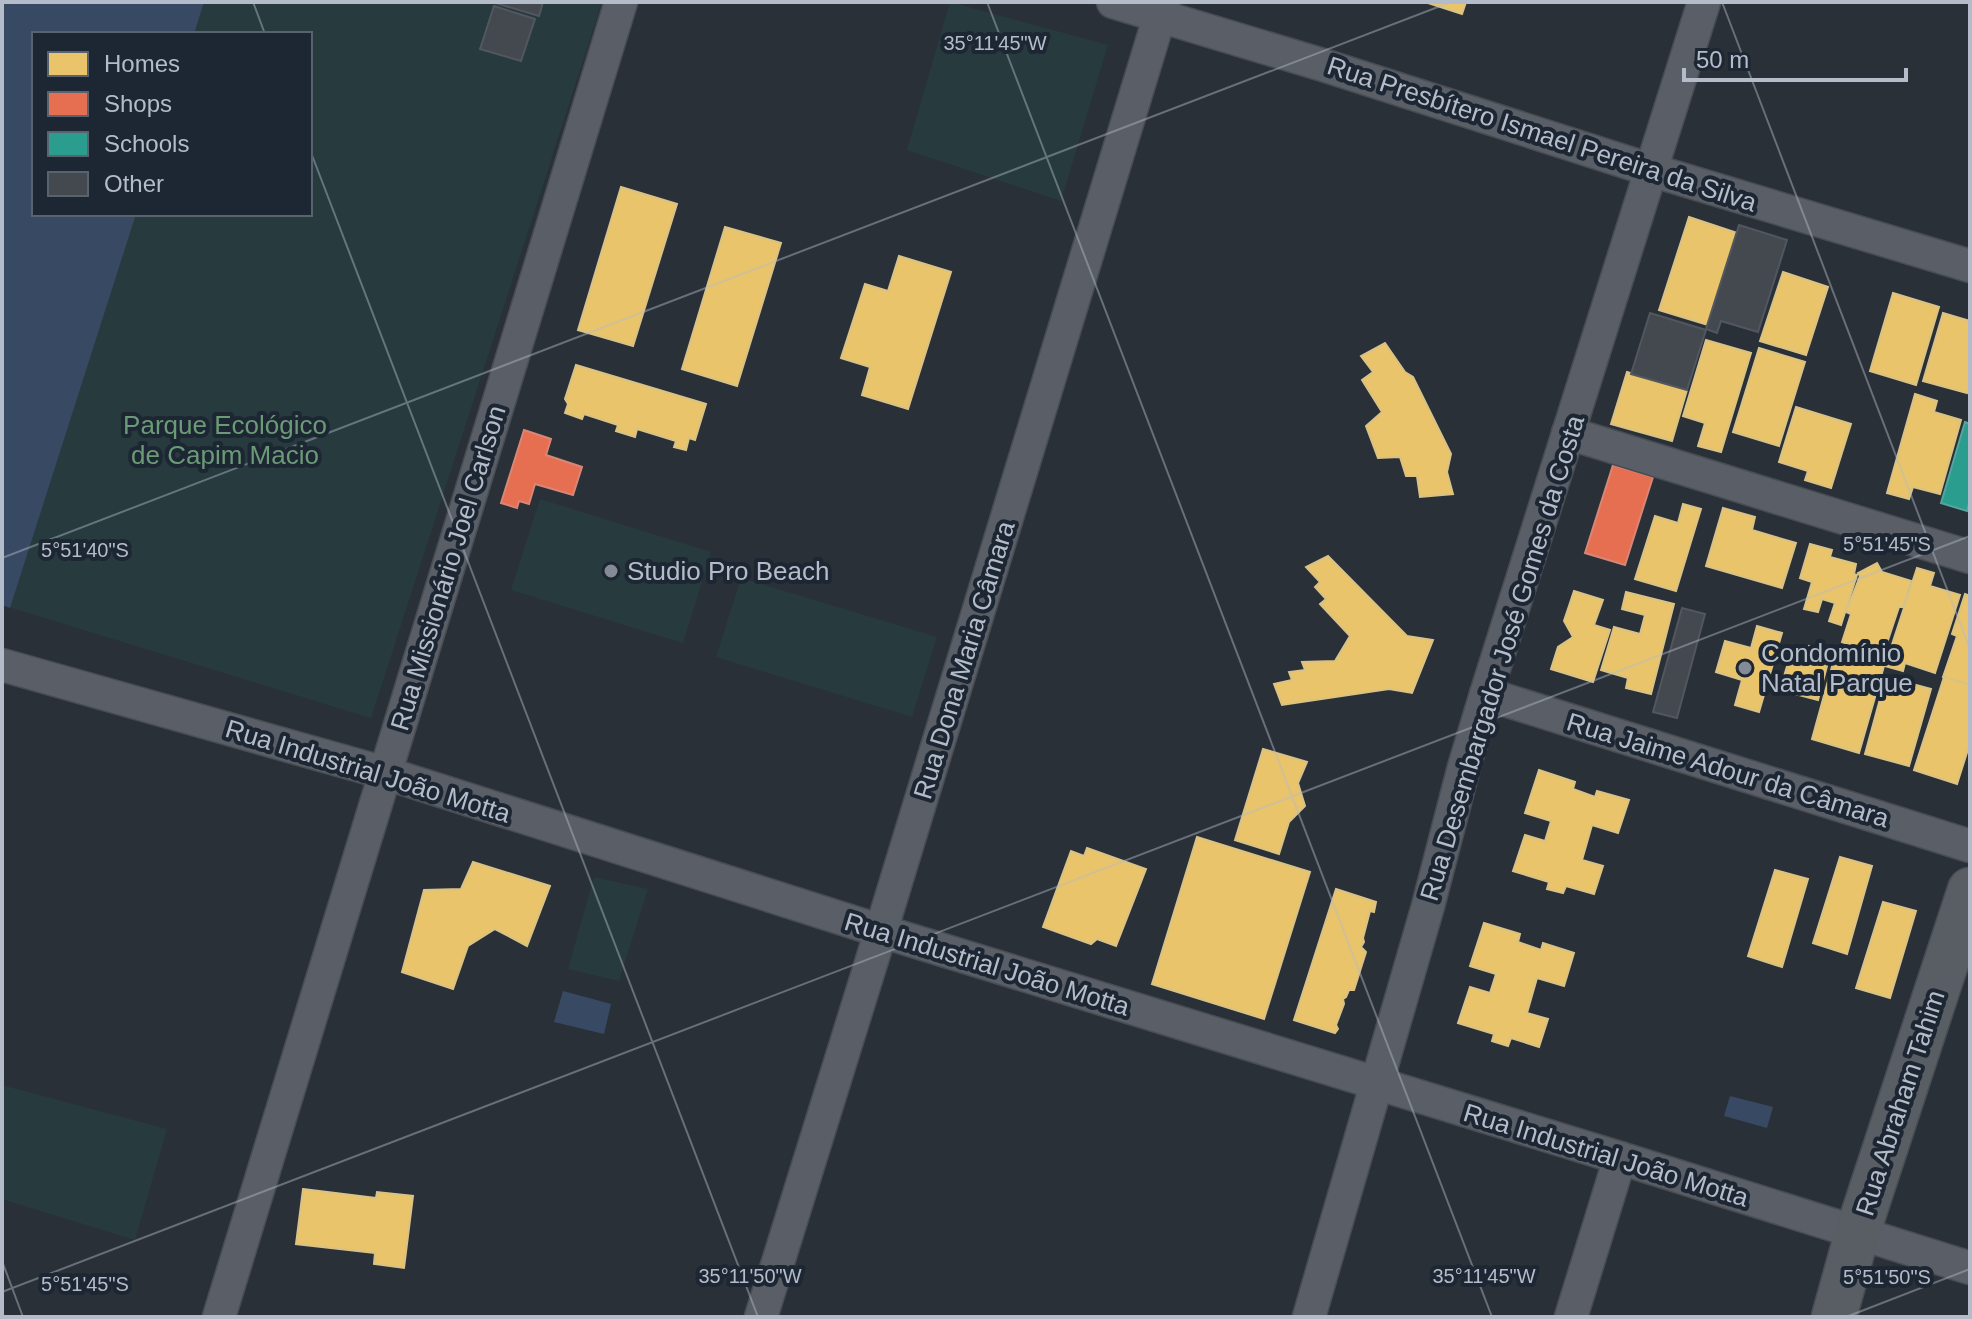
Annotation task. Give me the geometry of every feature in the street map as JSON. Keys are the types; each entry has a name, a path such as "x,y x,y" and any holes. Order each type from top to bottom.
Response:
{"main road":[{"name":"Rua Abraham Tahim","path":"1834,1317 1857,1234 1970,890"}],"street":[{"name":"Rua Missionário Joel Carlson","path":"219,1317 621,2"},
{"name":"Rua Presbítero Ismael Pereira da Silva","path":"1113,2 1162,9 1651,170 1970,266"},
{"name":"Rua Desembargador José Gomes da Costa","path":"1309,1317 1486,694 1704,2"},
{"name":"Rua Dona Maria Câmara","path":"761,1317 1162,9"},
{"path":"1568,433 1970,557"},
{"name":"Rua Industrial João Motta","path":"2,665 385,773 881,931 1970,1268"},
{"name":"Rua Jaime Adour da Câmara","path":"1486,694 1970,846"},
{"path":"1571,1317 1620,1158"}],"green space":[{"name":"Parque Ecológico de Capim Macio","path":"2,2 602,2 371,718 2,605"},
{"path":"950,2 1108,45 1061,201 907,150"},
{"name":"Studio Pro Beach","path":"540,499 711,552 683,643 511,590"},
{"path":"741,578 937,637 912,717 716,657"},
{"path":"594,877 648,889 619,981 568,969"},
{"path":"2,1085 167,1129 135,1240 2,1199"}],"water":[{"path":"2,2 204,2 195,32 32,32 32,216 135,216 10,608 2,605"},
{"path":"563,991 611,1004 604,1034 554,1022"},
{"path":"1730,1096 1773,1107 1767,1128 1724,1116"}],"building: Homes":[{"path":"1425,2 1466,2 1462,14"},
{"path":"621,187 677,204 633,346 578,330"},
{"path":"1689,217 1737,233 1708,325 1659,310"},
{"path":"725,227 781,243 737,386 682,369"},
{"path":"899,256 951,272 908,409 862,395 870,367 841,358 865,284 888,291"},
{"path":"1783,272 1828,287 1806,355 1760,341"},
{"path":"1893,293 1939,307 1916,385 1870,371"},
{"path":"1943,313 1970,321 1970,385 1967,393 1923,381"},
{"path":"1706,340 1751,353 1721,452 1698,446 1705,423 1683,416"},
{"path":"1385,343 1405,372 1413,377 1451,454 1447,472 1453,494 1420,497 1417,476 1406,476 1400,457 1378,458 1366,426 1382,412 1362,380 1373,372 1361,356"},
{"path":"1759,348 1805,362 1779,446 1733,432"},
{"path":"576,365 706,404 695,440 689,438 686,450 674,447 676,441 637,429 635,437 616,431 618,425 584,414 582,419 565,413 568,404 565,399"},
{"path":"1627,372 1687,390 1672,441 1611,424"},
{"path":"1915,394 1937,401 1934,412 1961,420 1940,494 1913,487 1909,499 1887,493"},
{"path":"1796,407 1851,424 1831,488 1805,480 1808,471 1779,462"},
{"path":"1683,504 1701,509 1676,591 1635,579 1655,516 1678,523"},
{"path":"1723,508 1755,517 1752,530 1796,543 1782,588 1706,566"},
{"path":"1810,544 1832,550 1830,557 1856,564 1854,574 1857,575 1841,625 1829,621 1835,603 1822,599 1818,612 1804,609 1812,582 1800,578"},
{"path":"1328,556 1407,636 1433,640 1412,693 1389,689 1282,705 1274,684 1292,680 1289,672 1305,670 1302,662 1335,661 1350,636 1320,604 1326,599 1315,587 1320,582 1306,567"},
{"path":"1877,563 1882,572 1911,581 1883,655 1842,642 1851,614 1846,612 1860,576 1858,573"},
{"path":"1917,568 1934,573 1930,586 1960,595 1935,673 1905,663 1903,671 1885,666"},
{"path":"1574,591 1603,600 1594,625 1610,630 1593,682 1551,669 1558,647 1573,637 1564,621"},
{"path":"1626,592 1674,604 1651,694 1626,688 1628,678 1601,670 1614,627 1640,634 1645,615 1622,609"},
{"path":"1965,594 1970,596 1970,685 1943,677 1957,636 1952,634"},
{"name":"Condomínio Natal Parque","path":"1757,626 1782,633 1759,712 1735,705 1742,680 1716,672 1725,641 1751,648"},
{"path":"1809,646 1831,651 1818,700 1780,690 1788,663 1804,667"},
{"path":"1836,652 1884,666 1859,753 1812,739"},
{"path":"1886,677 1931,689 1909,766 1865,754"},
{"path":"1944,677 1970,685 1970,743 1957,784 1914,770"},
{"path":"1263,749 1307,762 1298,783 1305,806 1289,822 1279,854 1235,840"},
{"path":"1539,770 1575,782 1573,789 1595,797 1597,791 1629,800 1618,833 1592,825 1582,860 1603,866 1594,894 1566,886 1563,893 1547,889 1549,882 1513,871 1525,835 1545,841 1551,821 1525,813"},
{"path":"1197,837 1310,872 1264,1019 1152,984"},
{"path":"1087,848 1146,869 1116,946 1097,939 1091,944 1043,927 1071,851 1084,856"},
{"path":"1840,857 1872,866 1847,954 1813,943"},
{"path":"473,862 550,886 527,946 495,929 468,946 453,989 402,972 424,890 461,889"},
{"path":"1775,870 1808,879 1782,967 1748,956"},
{"path":"1336,889 1376,902 1374,912 1370,911 1361,947 1366,952 1354,990 1349,990 1343,999 1335,1033 1294,1020"},
{"path":"1883,902 1916,911 1890,998 1856,988"},
{"path":"1484,923 1520,934 1518,942 1541,950 1543,943 1574,953 1564,986 1537,978 1527,1013 1548,1019 1539,1047 1511,1038 1508,1046 1492,1041 1494,1034 1458,1023 1470,987 1490,993 1496,974 1470,966"},
{"path":"303,1189 376,1198 377,1192 413,1196 404,1268 374,1264 375,1253 296,1244"}],"building: Shops":[{"path":"524,430 551,439 546,455 582,467 573,495 535,484 529,504 519,501 517,508 501,503"},
{"path":"1613,465 1653,477 1625,565 1585,553"}],"building: Schools":[{"path":"1965,422 1970,424 1970,499 1967,511 1941,503"}],"building: Other":[{"path":"492,2 543,2 539,16"},
{"path":"494,6 535,19 521,61 480,49"},
{"path":"1739,225 1787,240 1758,332 1721,321 1717,333 1706,329"},
{"path":"1650,313 1706,330 1687,390 1631,374"},
{"path":"1682,608 1705,614 1677,718 1653,712"}],"place":[{"name":"Studio Pro Beach","path":"611,571"},
{"name":"Condomínio Natal Parque","path":"1745,668"}]}
